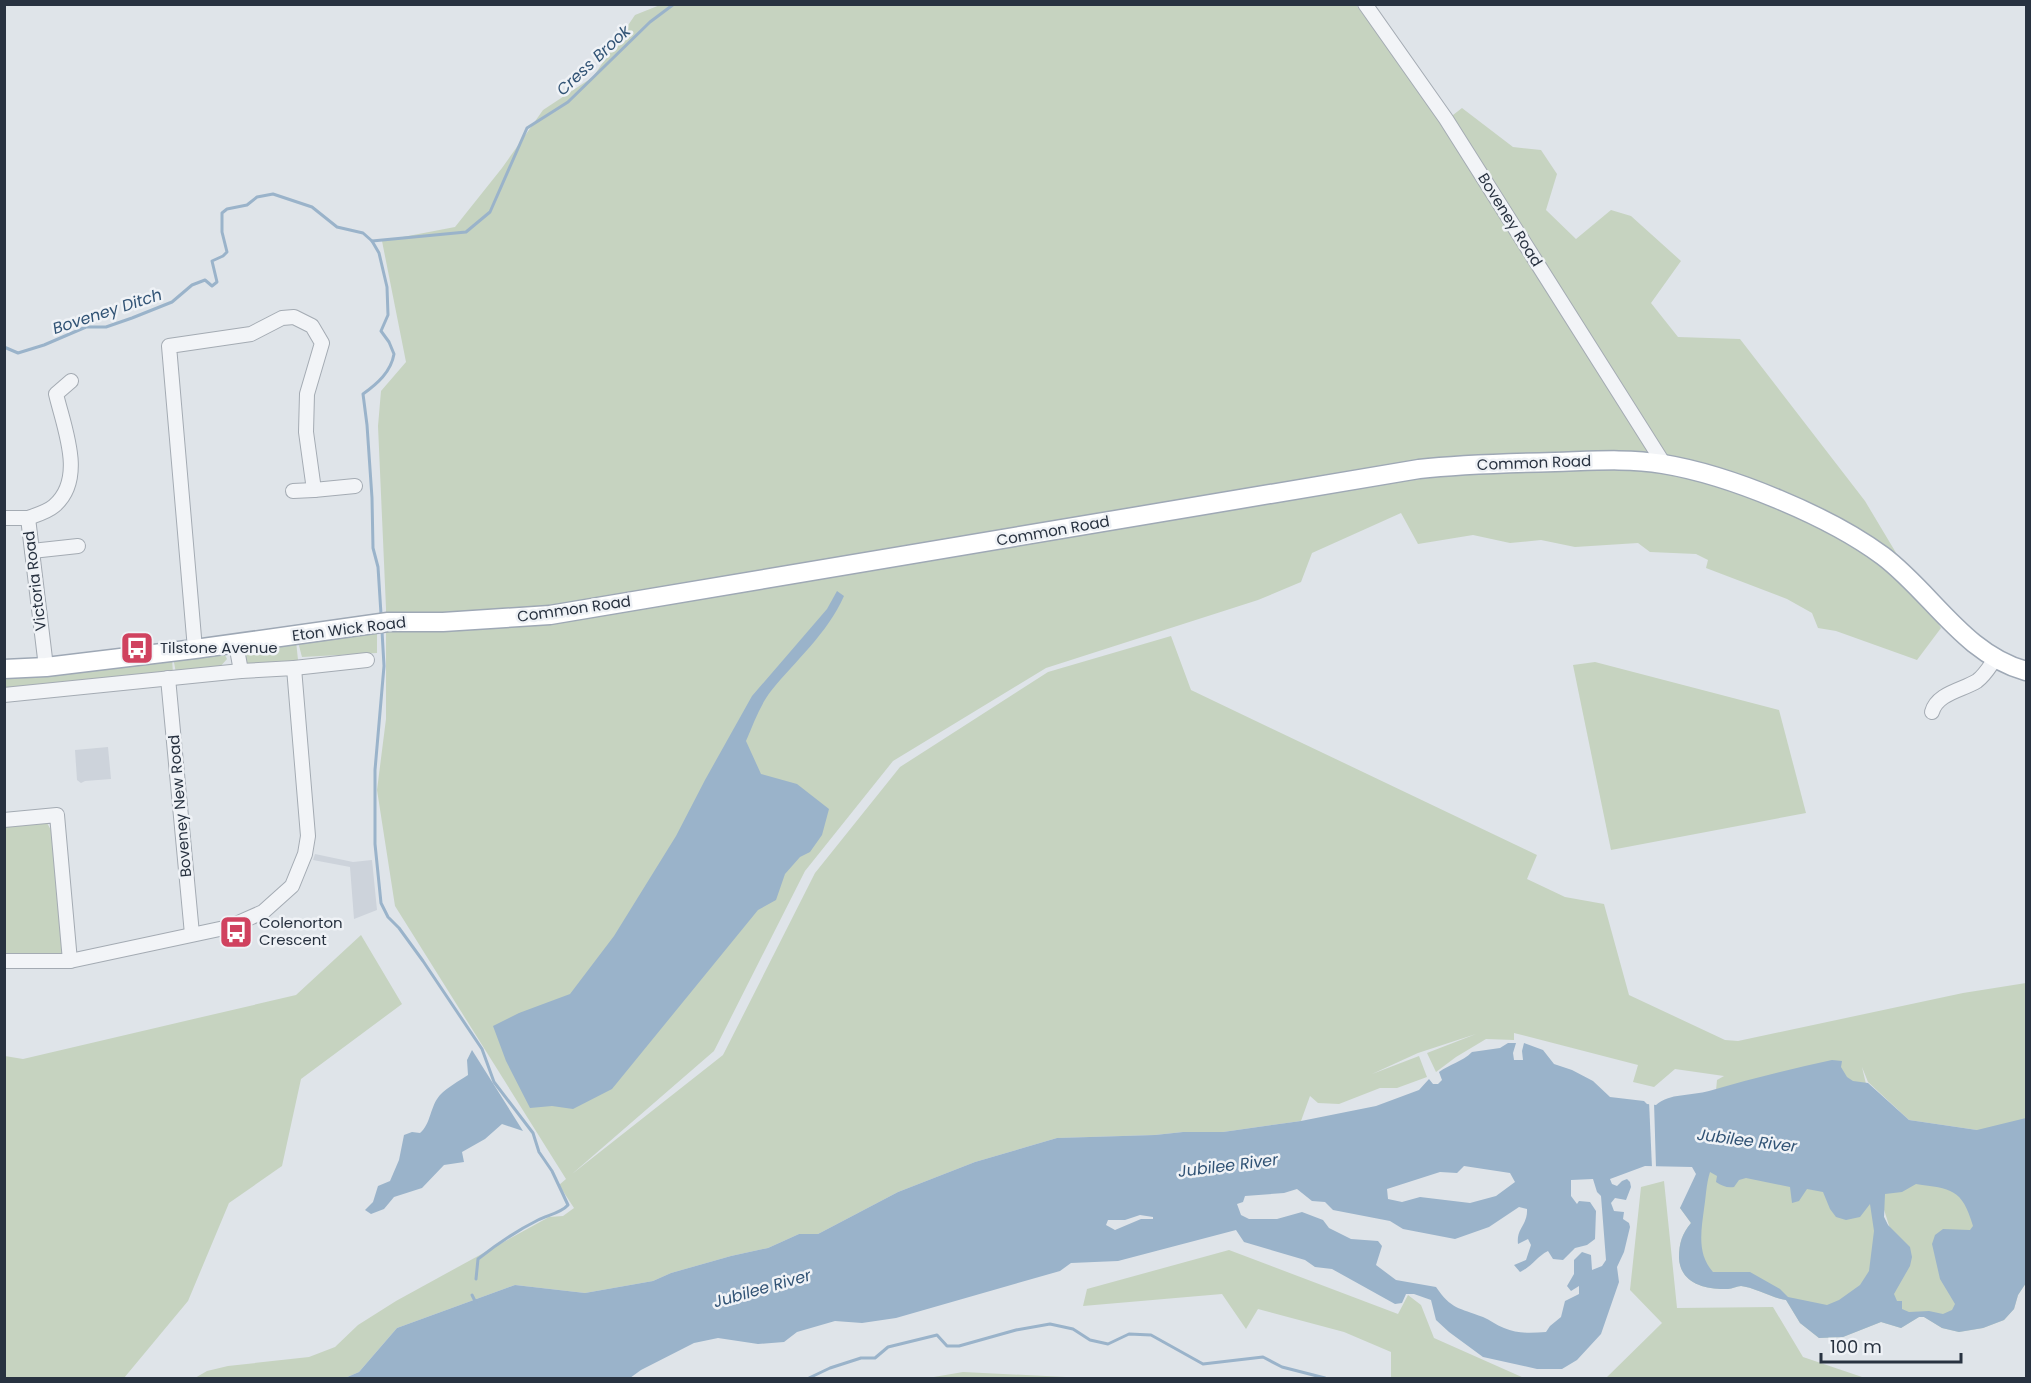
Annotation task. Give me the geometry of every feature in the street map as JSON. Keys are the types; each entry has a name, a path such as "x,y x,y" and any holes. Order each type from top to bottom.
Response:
{"main road":[{"name":"Common Road","path":"443,622 550,615 1419,469 1489,464 1639,461 1664,464 1721,478 1765,495 1853,536 1885,557 1906,575 1967,638 1995,659 2026,671"},
{"name":"Eton Wick Road","path":"4,669 46,667 236,644 388,622 443,622"}],"street":[{"name":"Boveney Road","path":"1365,4 1446,119 1664,464"},
{"path":"195,649 169,346 251,334 282,318 294,317 312,326 322,343 307,394 306,432 314,490"},
{"path":"28,518 54,506 68,486 71,461 56,394 70,381"},
{"path":"1639,461 1648,440"},
{"path":"293,491 355,486"},
{"name":"Victoria Road","path":"4,518 28,518 46,667"},
{"path":"32,550 78,546"},
{"path":"236,644 241,671"},
{"path":"1932,712 1934,704 1979,679 1995,659"},
{"path":"4,695 241,671 294,672 367,660"},
{"path":"4,961 70,961 229,927 263,912 292,886 305,854 308,836 294,672"},
{"name":"Boveney New Road","path":"168,678 192,934"},
{"path":"4,820 57,815 70,961"}],"shaded area":[{"path":"108,747 111,779 81,783 77,780 75,750"},
{"path":"315,854 353,862 372,860 377,910 354,919 350,867 313,860"}],"green space":[{"path":"660,5 1356,5 1444,122 1462,108 1513,147 1541,150 1557,174 1546,210 1576,239 1611,210 1631,216 1681,261 1651,303 1678,337 1740,339 1865,501 1941,628 1917,660 1836,631 1818,628 1812,613 1787,599 1706,568 1708,560 1696,554 1650,552 1638,543 1575,547 1541,540 1510,543 1473,535 1418,544 1401,513 1312,553 1301,582 1258,600 1046,668 893,761 805,871 714,1051 572,1174 723,1055 815,873 900,767 1048,672 1171,636 1191,690 1537,855 1527,879 1565,897 1604,904 1629,995 1725,1040 1738,1041 1963,993 2026,983 2026,1133 1977,1130 1909,1120 1868,1082 1862,1067 1866,1084 1715,1101 1717,1080 1724,1076 1675,1069 1654,1087 1633,1082 1638,1065 1514,1033 1514,1040 1486,1039 1436,1072 1427,1053 1476,1034 1418,1053 1372,1074 1419,1056 1427,1077 1397,1088 1380,1088 1339,1104 1318,1103 1310,1096 1301,1121 1223,1132 1057,1138 975,1162 898,1192 818,1234 799,1234 768,1248 671,1273 653,1281 585,1293 515,1285 397,1328 359,1372 345,1378 195,1378 207,1371 228,1366 309,1357 335,1347 358,1325 396,1301 549,1217 563,1216 574,1208 559,1185 566,1179 395,906 377,790 386,719 386,608 378,426 381,391 406,362 382,241 455,227 502,168 543,110 593,77 635,15"},
{"path":"377,628 377,653 302,657 298,642"},
{"path":"296,641 298,660 242,667 244,651"},
{"path":"224,653 227,659 218,669 176,673 173,657"},
{"path":"172,658 173,674 5,692 4,680 24,674"},
{"path":"1595,662 1779,710 1806,813 1611,850 1573,665"},
{"path":"39,820 47,823 52,832 62,953 58,957 5,958 5,823"},
{"path":"361,935 402,1004 301,1079 282,1166 229,1203 188,1301 124,1378 5,1378 5,1056 23,1059 296,995"},
{"path":"1709,1168 1745,1170 1873,1192 1892,1235 1880,1197 1884,1190 1913,1182 1955,1184 2026,1283 2018,1295 2014,1309 2004,1320 1983,1328 1959,1332 1942,1328 1924,1317 1919,1317 1901,1328 1881,1322 1843,1337 1819,1338 1800,1323 1786,1300 1741,1286 1728,1289 1703,1286 1684,1274 1680,1267 1680,1248 1683,1235 1691,1223 1680,1208"},
{"path":"1664,1181 1677,1308 1773,1307 1803,1357 1865,1378 1606,1378 1662,1323 1630,1290 1641,1187"},
{"path":"1229,1250 1398,1314 1408,1295 1421,1305 1434,1338 1524,1378 1391,1378 1391,1352 1344,1332 1258,1309 1246,1329 1222,1294 1083,1306 1087,1289"},
{"path":"963,1372 1086,1378 928,1378"}],"water":[{"path":"837,591 844,596 837,610 820,635 767,697 746,741 761,774 797,784 829,809 822,835 810,852 800,857 785,874 776,900 758,910 612,1089 573,1109 552,1106 530,1108 506,1061 493,1026 519,1013 570,994 614,936 676,836 752,696 827,609"},
{"name":"Jubilee River","path":"1508,1043 1516,1043 1513,1053 1514,1060 1523,1060 1524,1043 1543,1050 1554,1064 1593,1081 1610,1097 1644,1101 1647,1104 1656,1105 1667,1098 1702,1093 1832,1060 1842,1061 1841,1067 1847,1077 1853,1081 1868,1083 1909,1120 1977,1130 2026,1118 2026,1283 2018,1295 2014,1309 2004,1320 1983,1328 1959,1332 1942,1328 1924,1317 1919,1317 1901,1328 1881,1322 1843,1337 1819,1338 1800,1323 1786,1300 1746,1287 1711,1288 1689,1279 1680,1267 1679,1253 1685,1231 1691,1223 1680,1208 1696,1174 1692,1167 1645,1166 1610,1179 1612,1184 1617,1186 1627,1179 1631,1187 1626,1200 1615,1198 1611,1203 1614,1211 1624,1212 1623,1219 1629,1223 1630,1227 1624,1252 1617,1267 1619,1282 1601,1334 1577,1360 1562,1369 1537,1369 1483,1357 1436,1320 1431,1300 1414,1294 1406,1294 1402,1303 1395,1304 1332,1269 1315,1267 1305,1260 1244,1242 1236,1230 1118,1261 1071,1263 1060,1271 896,1318 862,1323 835,1321 797,1332 784,1342 758,1344 718,1338 694,1343 630,1378 345,1378 359,1372 397,1328 515,1285 585,1293 653,1281 671,1273 768,1248 799,1234 818,1234 898,1192 975,1162 1057,1138 1223,1132 1301,1121 1376,1106 1419,1090 1429,1079 1433,1084 1438,1084 1442,1080 1439,1072 1472,1052 1500,1048","holes":["1464,1166 1510,1173 1515,1182 1496,1196 1470,1203 1420,1197 1402,1202 1388,1199 1387,1189 1440,1172 1457,1173","1710,1172 1717,1176 1716,1182 1722,1186 1734,1187 1739,1180 1746,1178 1790,1187 1792,1203 1799,1201 1807,1189 1823,1192 1836,1217 1846,1220 1860,1217 1870,1204 1874,1231 1869,1271 1860,1285 1839,1300 1827,1305 1788,1297 1780,1289 1750,1272 1713,1272 1704,1258 1701,1242","1593,1179 1597,1192 1601,1196 1606,1260 1602,1266 1592,1270 1591,1255 1582,1252 1574,1260 1574,1274 1567,1286 1571,1291 1579,1286 1579,1294 1565,1301 1561,1317 1546,1332 1535,1333 1509,1330 1456,1307 1446,1300 1436,1287 1396,1280 1376,1265 1382,1246 1378,1241 1351,1239 1329,1228 1323,1220 1302,1212 1277,1219 1249,1219 1241,1215 1237,1204 1243,1202 1245,1196 1284,1193 1297,1189 1312,1201 1325,1202 1333,1210 1390,1221 1403,1229 1455,1239 1489,1227 1519,1207 1527,1209 1527,1214 1519,1234 1518,1244 1528,1239 1531,1245 1526,1260 1514,1265 1520,1272 1548,1251 1553,1259 1563,1260 1575,1248 1587,1245 1595,1239 1596,1211 1590,1202 1579,1201 1577,1204 1571,1196 1571,1180","1916,1184 1947,1189 1959,1197 1964,1204 1973,1226 1970,1230 1943,1229 1935,1235 1932,1244 1940,1279 1955,1304 1952,1310 1943,1314 1929,1311 1909,1312 1902,1309 1902,1301 1897,1301 1894,1294 1910,1266 1912,1257 1910,1247 1888,1225 1884,1217 1885,1194 1902,1192","1140,1215 1153,1217 1153,1219 1141,1219 1115,1230 1106,1225 1108,1220 1125,1220"]},
{"path":"472,1050 523,1131 502,1124 485,1139 462,1152 464,1162 444,1165 422,1188 394,1197 384,1209 371,1214 365,1210 373,1202 378,1186 390,1181 399,1160 404,1135 412,1132 420,1133 440,1095 468,1075 467,1060"}],"pier":[{"path":"1649,1101 1654,1102 1656,1168 1652,1168"}],"waterway":[{"name":"Cress Brook","path":"372,241 466,232 490,212 527,128 568,102 650,22 674,4"},
{"name":"Boveney Ditch","path":"4,347 18,353 44,345 86,327 106,327 132,318 172,302 192,285 205,280 212,286 217,282 212,261 227,252 222,232 222,213 227,209 247,205 257,197 273,194 312,207 337,227 363,233 372,241 379,253 387,287 388,315 381,331 394,354 387,372 363,394 372,498 373,548 378,567 381,614"},
{"path":"382,631 384,666 375,770 375,844 381,903 388,917 423,961 482,1049 494,1082 533,1133 539,1152 552,1171 568,1205 514,1233 478,1259 476,1279"},
{"path":"472,1295 476,1303"},
{"path":"809,1378 861,1358 875,1358 888,1347 937,1335 947,1346 959,1346 1016,1330 1050,1324 1073,1329 1090,1340 1108,1344 1129,1334 1151,1335 1203,1364 1263,1357 1282,1367 1325,1378"}],"place":[{"name":"Tilstone Avenue","path":"137,648"},
{"name":"Colenorton Crescent","path":"236,932"}]}
